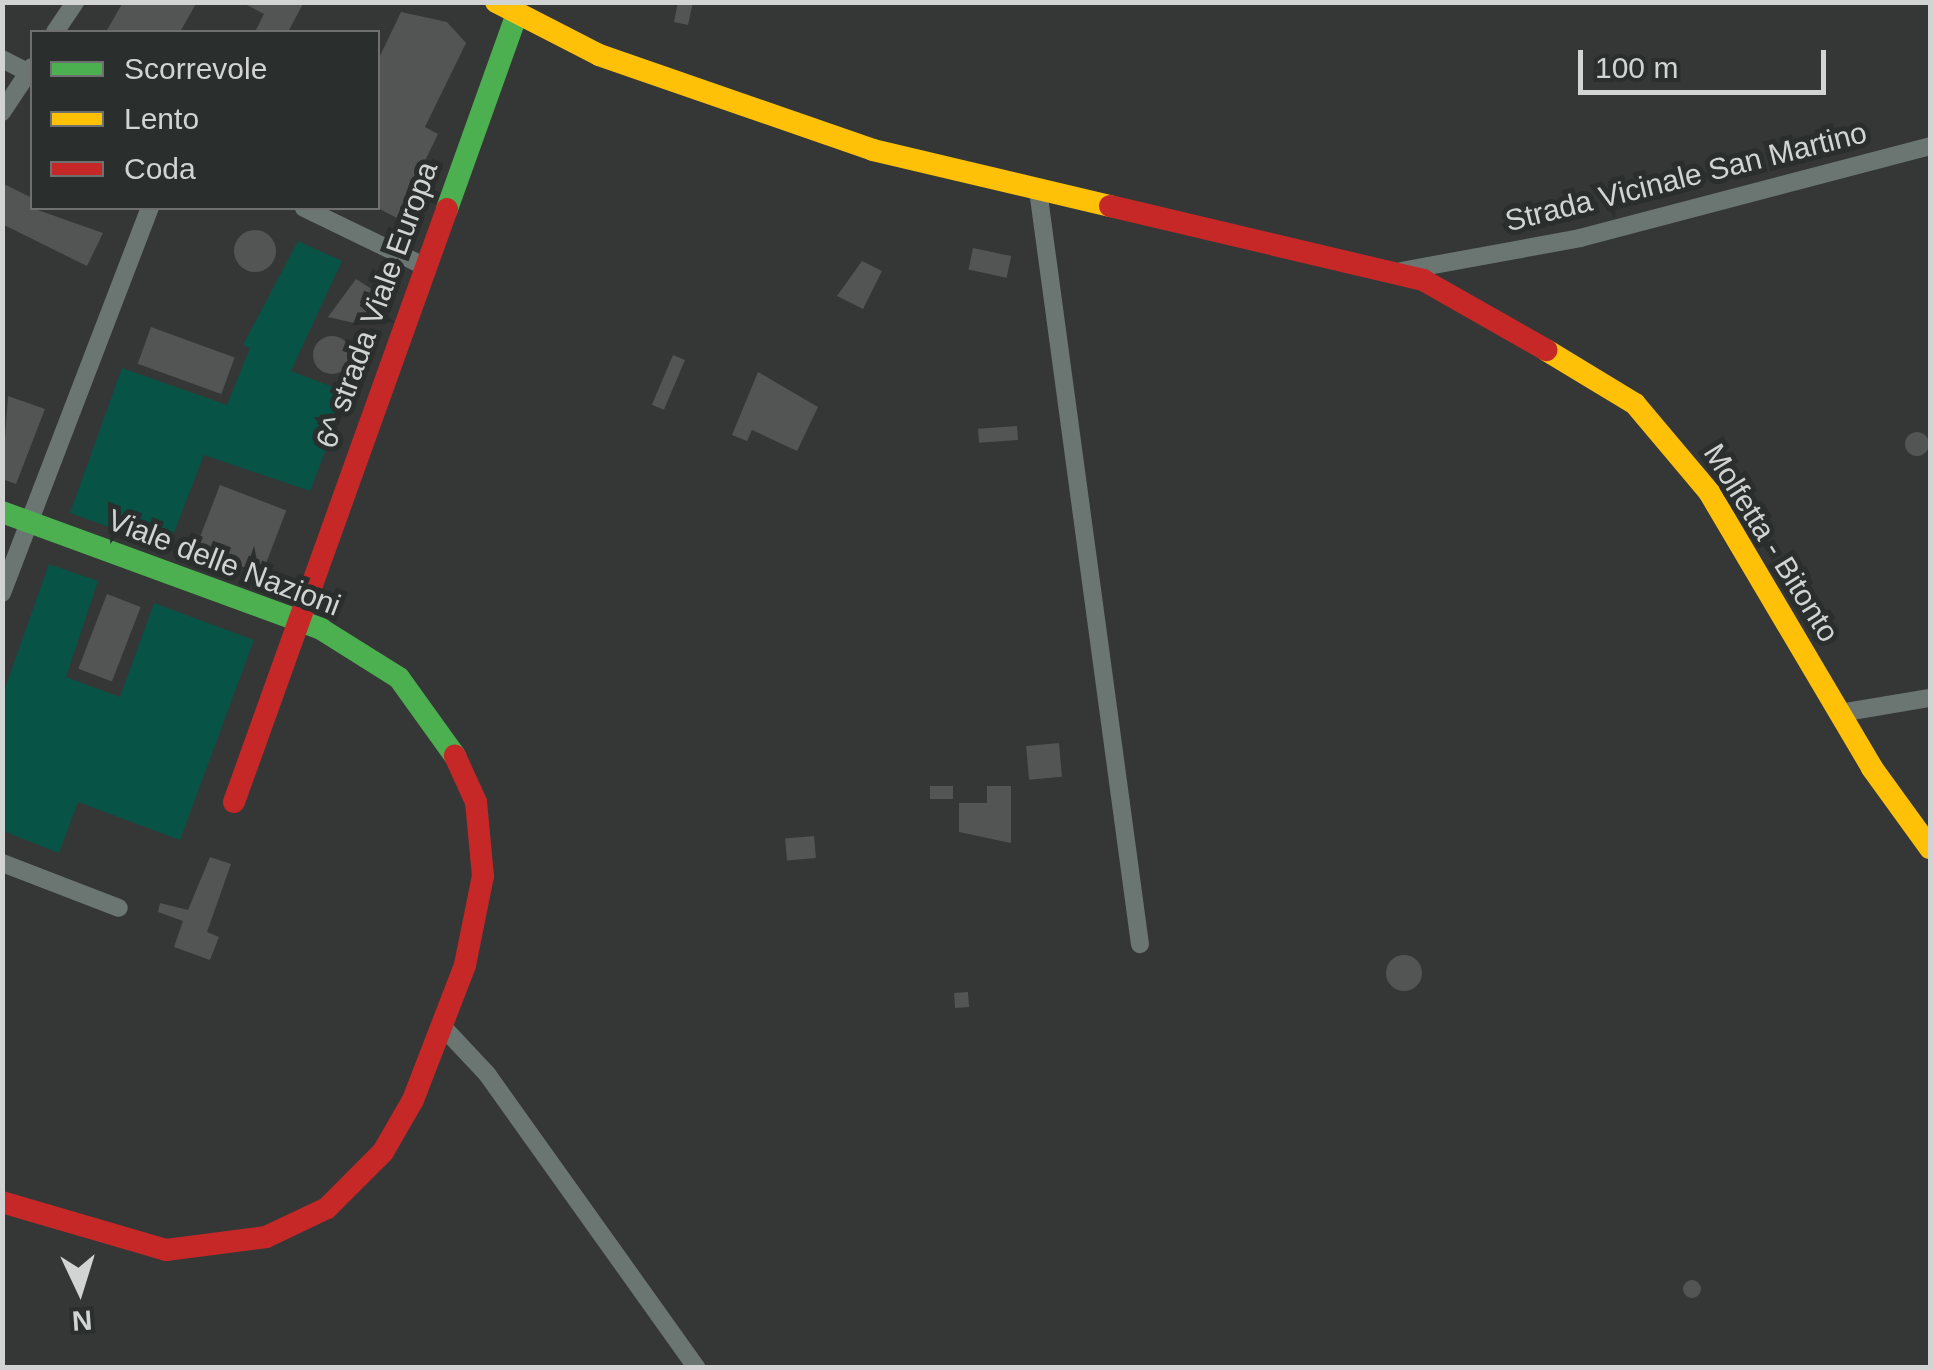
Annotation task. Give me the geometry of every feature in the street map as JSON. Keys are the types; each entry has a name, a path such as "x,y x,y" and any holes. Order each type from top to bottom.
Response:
{"street":[{"path":"56,30 75,2"},
{"name":"Molfetta - Bitonto","path":"507,8 599,55 825,136 1038,190 1397,272 1635,404 1709,492 1840,713 1930,848"},
{"name":"6^ strada Viale Europa","path":"234,802 422,265 507,8"},
{"path":"2,59 30,71"},
{"path":"2,112 30,72"},
{"name":"Strada Vicinale San Martino","path":"1397,272 1580,238 1930,146"},
{"path":"1038,190 1140,944"},
{"path":"2,594 149,210"},
{"path":"308,210 422,265"},
{"name":"Viale delle Nazioni","path":"2,512 297,619 399,678 442,730 476,802 477,922 442,1026 383,1152 327,1208 284,1232 217,1248 142,1248 2,1202"},
{"path":"1840,713 1930,698"},
{"path":"2,863 119,908"},
{"path":"442,1026 487,1074 696,1368"}],"green space":[{"path":"298,241 342,261 291,371 348,393 310,491 204,455 168,548 70,513 122,368 227,405 250,348 243,345"},
{"path":"49,564 98,581 66,677 120,697 154,603 254,640 180,840 78,802 59,853 3,831 3,694"}],"building":[{"path":"123,2 197,2 181,30 107,30"},
{"path":"241,2 304,2 289,30 256,30 264,14"},
{"path":"678,2 693,2 688,25 674,22"},
{"path":"401,12 447,22 466,43 425,127 438,134 397,218 380,209 380,56"},
{"path":"2,183 30,197 30,210 103,233 87,266 2,224"},
{"path":"255,230 270,236 276,251 270,266 255,272 240,266 234,251 240,236"},
{"path":"973,248 1011,256 1007,278 968,270"},
{"path":"862,261 882,271 863,309 837,296"},
{"path":"356,279 378,293 363,325 328,317"},
{"path":"151,327 235,357 221,394 138,364"},
{"path":"332,336 346,341 351,355 346,369 332,374 318,369 313,355 318,341"},
{"path":"673,355 685,360 664,410 652,405"},
{"path":"758,372 818,407 797,451 752,430 747,441 732,435"},
{"path":"8,396 45,409 16,484 2,479"},
{"path":"1017,426 1018,440 979,443 978,429"},
{"path":"1917,432 1929,444 1917,456 1905,444"},
{"path":"220,485 286,510 262,574 196,548"},
{"path":"107,594 141,607 112,682 78,669"},
{"path":"1059,743 1062,777 1029,780 1026,746"},
{"path":"930,786 953,786 953,799 930,799"},
{"path":"987,786 1011,786 1011,843 959,832 959,803 987,803"},
{"path":"814,836 816,858 787,860 785,839"},
{"path":"210,857 231,864 207,932 219,937 210,960 174,947 183,921 158,912 160,903 188,910"},
{"path":"1404,955 1417,960 1422,973 1417,986 1404,991 1391,986 1386,973 1391,960"},
{"path":"968,992 969,1007 955,1008 954,993"},
{"path":"1692,1280 1699,1282 1699,1296 1692,1298 1685,1296 1683,1289 1685,1282"}],"traffic: fast":[{"path":"447,209 517,13"},
{"path":"2,512 321,629 399,678 455,756"}],"traffic: slow":[{"path":"496,2 599,55 873,150 1110,206"},
{"path":"1546,350 1635,404 1709,492 1872,768 1930,848"}],"traffic: jam":[{"path":"1110,206 1423,280 1546,350"},
{"path":"234,802 447,209"},
{"path":"2,1202 166,1250 266,1237 327,1208 383,1152 413,1100 465,965 483,876 476,802 455,756"}]}
